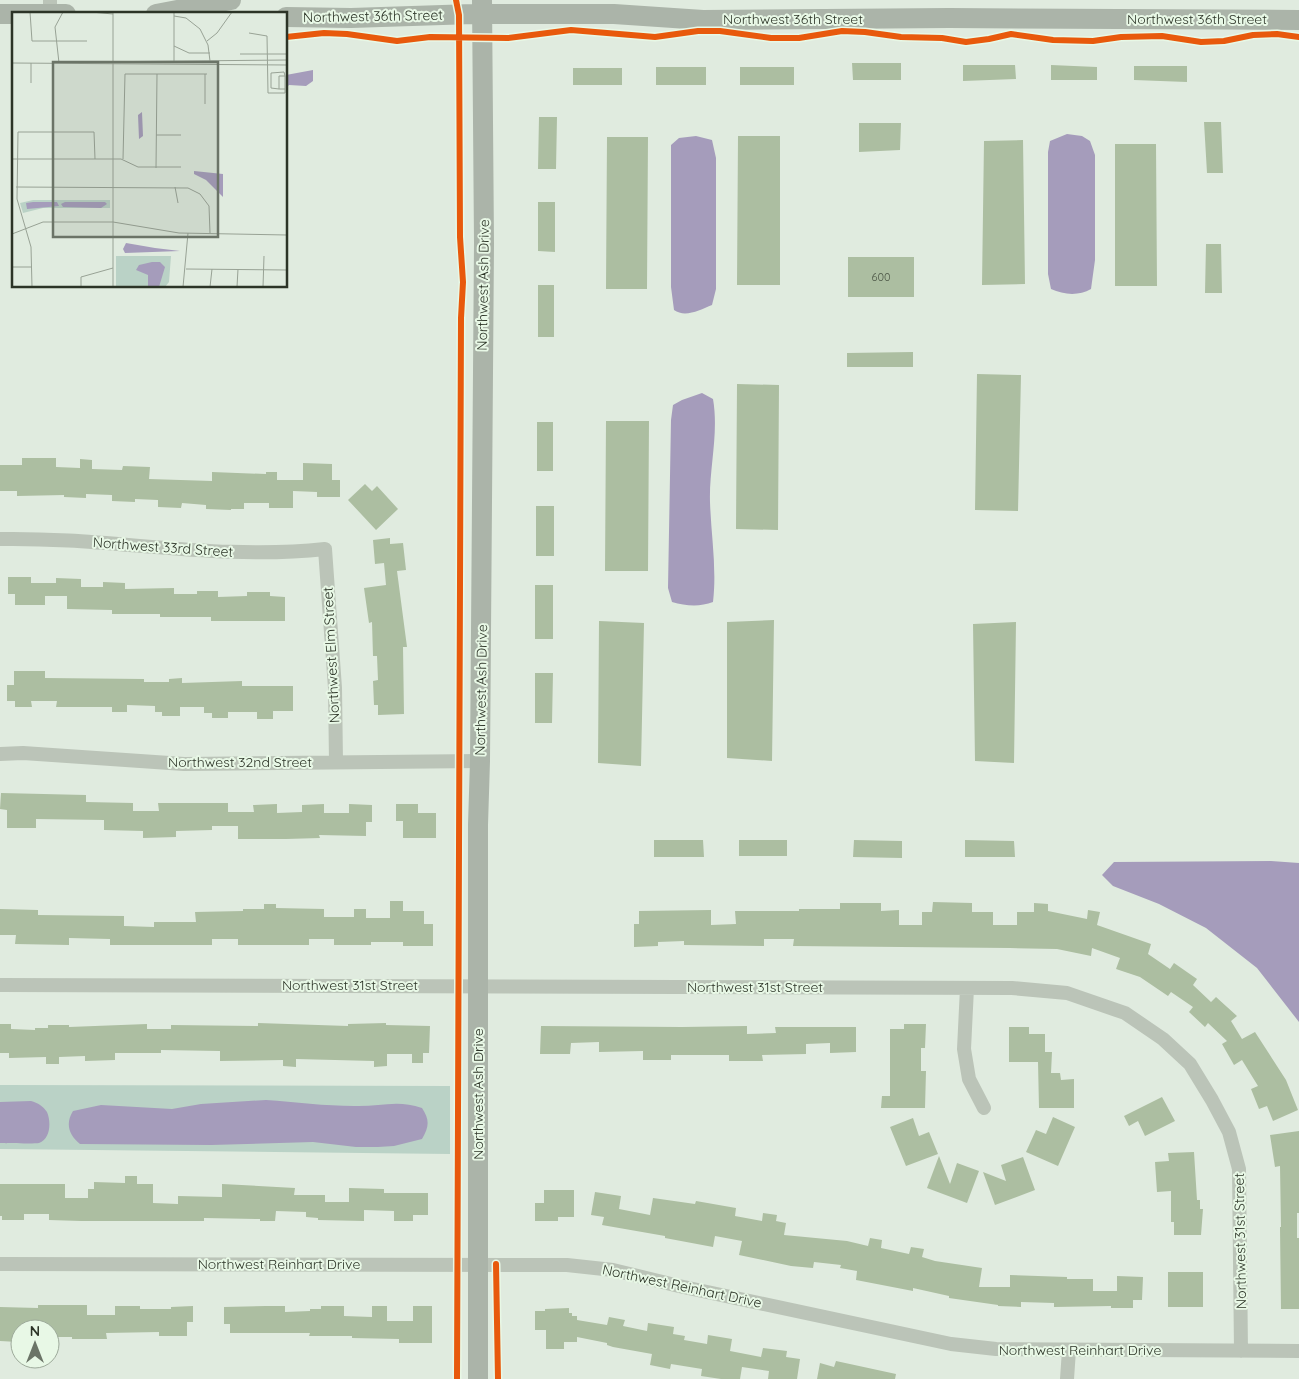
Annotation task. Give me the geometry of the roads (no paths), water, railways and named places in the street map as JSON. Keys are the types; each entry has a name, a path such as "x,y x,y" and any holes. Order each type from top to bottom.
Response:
{"street":[{"path":"167,12 231,0"},
{"name":"Northwest 36th Street","path":"288,17 351,18 482,8 703,20 949,18 1299,20"},
{"name":"Northwest Ash Drive","path":"478,1379 478,825 484,242 482,8"},
{"name":"Northwest 33rd Street","path":"0,539 26,538 121,543 222,552 291,552 325,549"},
{"name":"Northwest Elm Street","path":"325,549 335,688 336,762"},
{"name":"Northwest 32nd Street","path":"0,754 23,753 184,764 480,761"},
{"name":"Northwest 31st Street","path":"0,984 1012,988 1067,993 1125,1013 1163,1039 1190,1064 1212,1100 1228,1132 1240,1169 1241,1351"},
{"path":"967,988 964,1049 969,1079 984,1108"},
{"name":"Northwest Reinhart Drive","path":"0,1264 568,1265 613,1270 679,1286 951,1344 996,1349 1299,1351"},
{"path":"1067,1379 1069,1350"}]}
